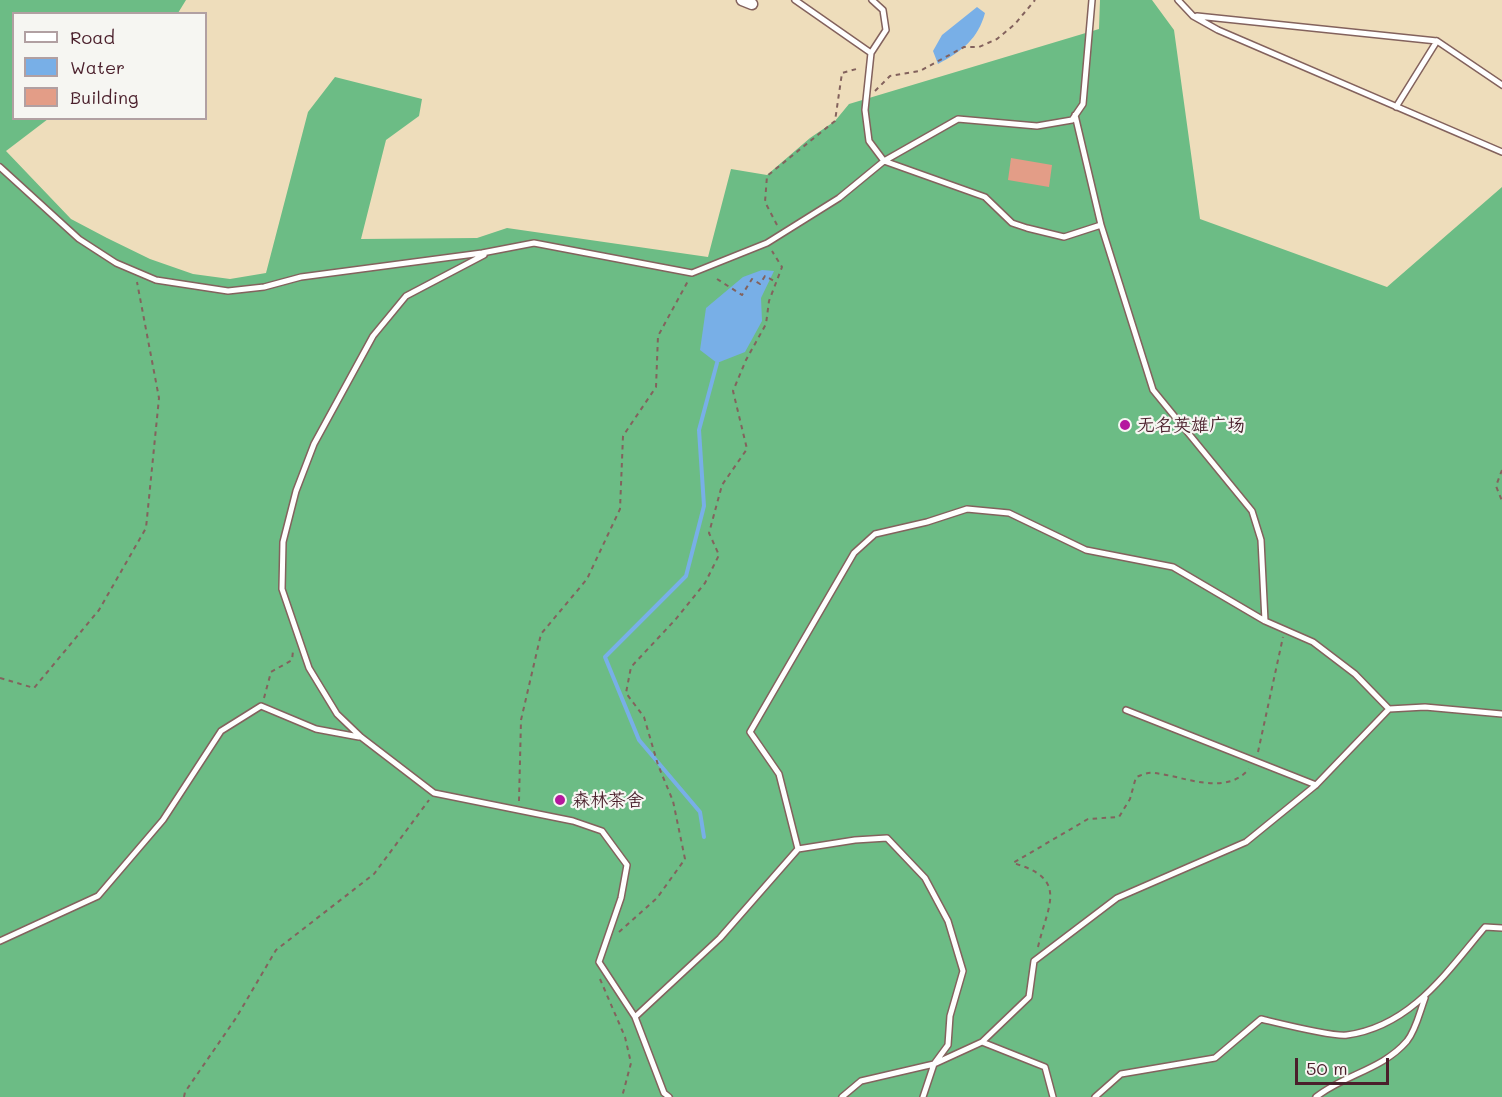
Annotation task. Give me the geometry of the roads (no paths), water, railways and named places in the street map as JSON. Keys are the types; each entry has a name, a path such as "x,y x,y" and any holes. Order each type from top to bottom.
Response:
{"lane":[{"path":"795,0 871,53"},
{"path":"872,0 883,10 886,30 871,53 865,110 869,141 884,161 985,198 1012,223 1027,228 1064,237 1101,225"},
{"path":"0,166 79,239 116,263 156,280 228,291 264,287 301,277 534,243 692,273 767,243 839,198 884,161 958,119 1037,126 1072,120 1083,104 1092,0"},
{"path":"1178,0 1193,16 1218,30 1502,152"},
{"path":"1193,16 1437,41 1502,84"},
{"path":"1396,107 1437,41"},
{"path":"1075,115 1101,225 1131,313 1142,363 1153,390 1252,511 1261,540 1265,621"},
{"path":"490,251 406,296 373,336 314,444 296,491 282,542 282,588 309,668 337,714 361,737 434,793 573,821 602,831 627,865 621,898 599,962 635,1017 664,1093 669,1097"},
{"path":"798,849 779,774 750,732 855,553 875,534 927,522 967,508 1009,513 1086,550 1173,567 1265,621 1313,642 1355,674 1389,708"},
{"path":"0,941 99,896 163,820 221,730 261,706 316,729 361,737"},
{"path":"842,1097 861,1081 934,1064 982,1042 1029,997 1034,961 1117,897 1246,842 1316,785 1389,708 1425,707 1502,714"},
{"path":"1126,710 1316,785"},
{"path":"635,1017 720,938 798,849 855,840 887,838 925,878 948,921 963,971 950,1016 948,1045 934,1064 923,1097"},
{"path":"1095,1097 1121,1074 1215,1058 1261,1019 1345,1036 1390,1022 1426,997 1485,927 1502,928"},
{"path":"1316,1097 1329,1087 1383,1063 1408,1040 1426,997"},
{"path":"982,1042 1045,1067 1053,1097"}],"water":[{"path":"977,7 985,13 978,30 962,49 938,64 933,51 942,35"},
{"path":"762,270 774,271 761,298 762,321 745,352 717,363 700,350 706,308 743,277"}],"waterway":[{"path":"704,837 700,812 639,740 605,657 686,576 704,506 699,430 717,363"}],"place":[{"name":"无名英雄广场","path":"1125,425"},
{"name":"森林茶舍","path":"560,800"}]}
